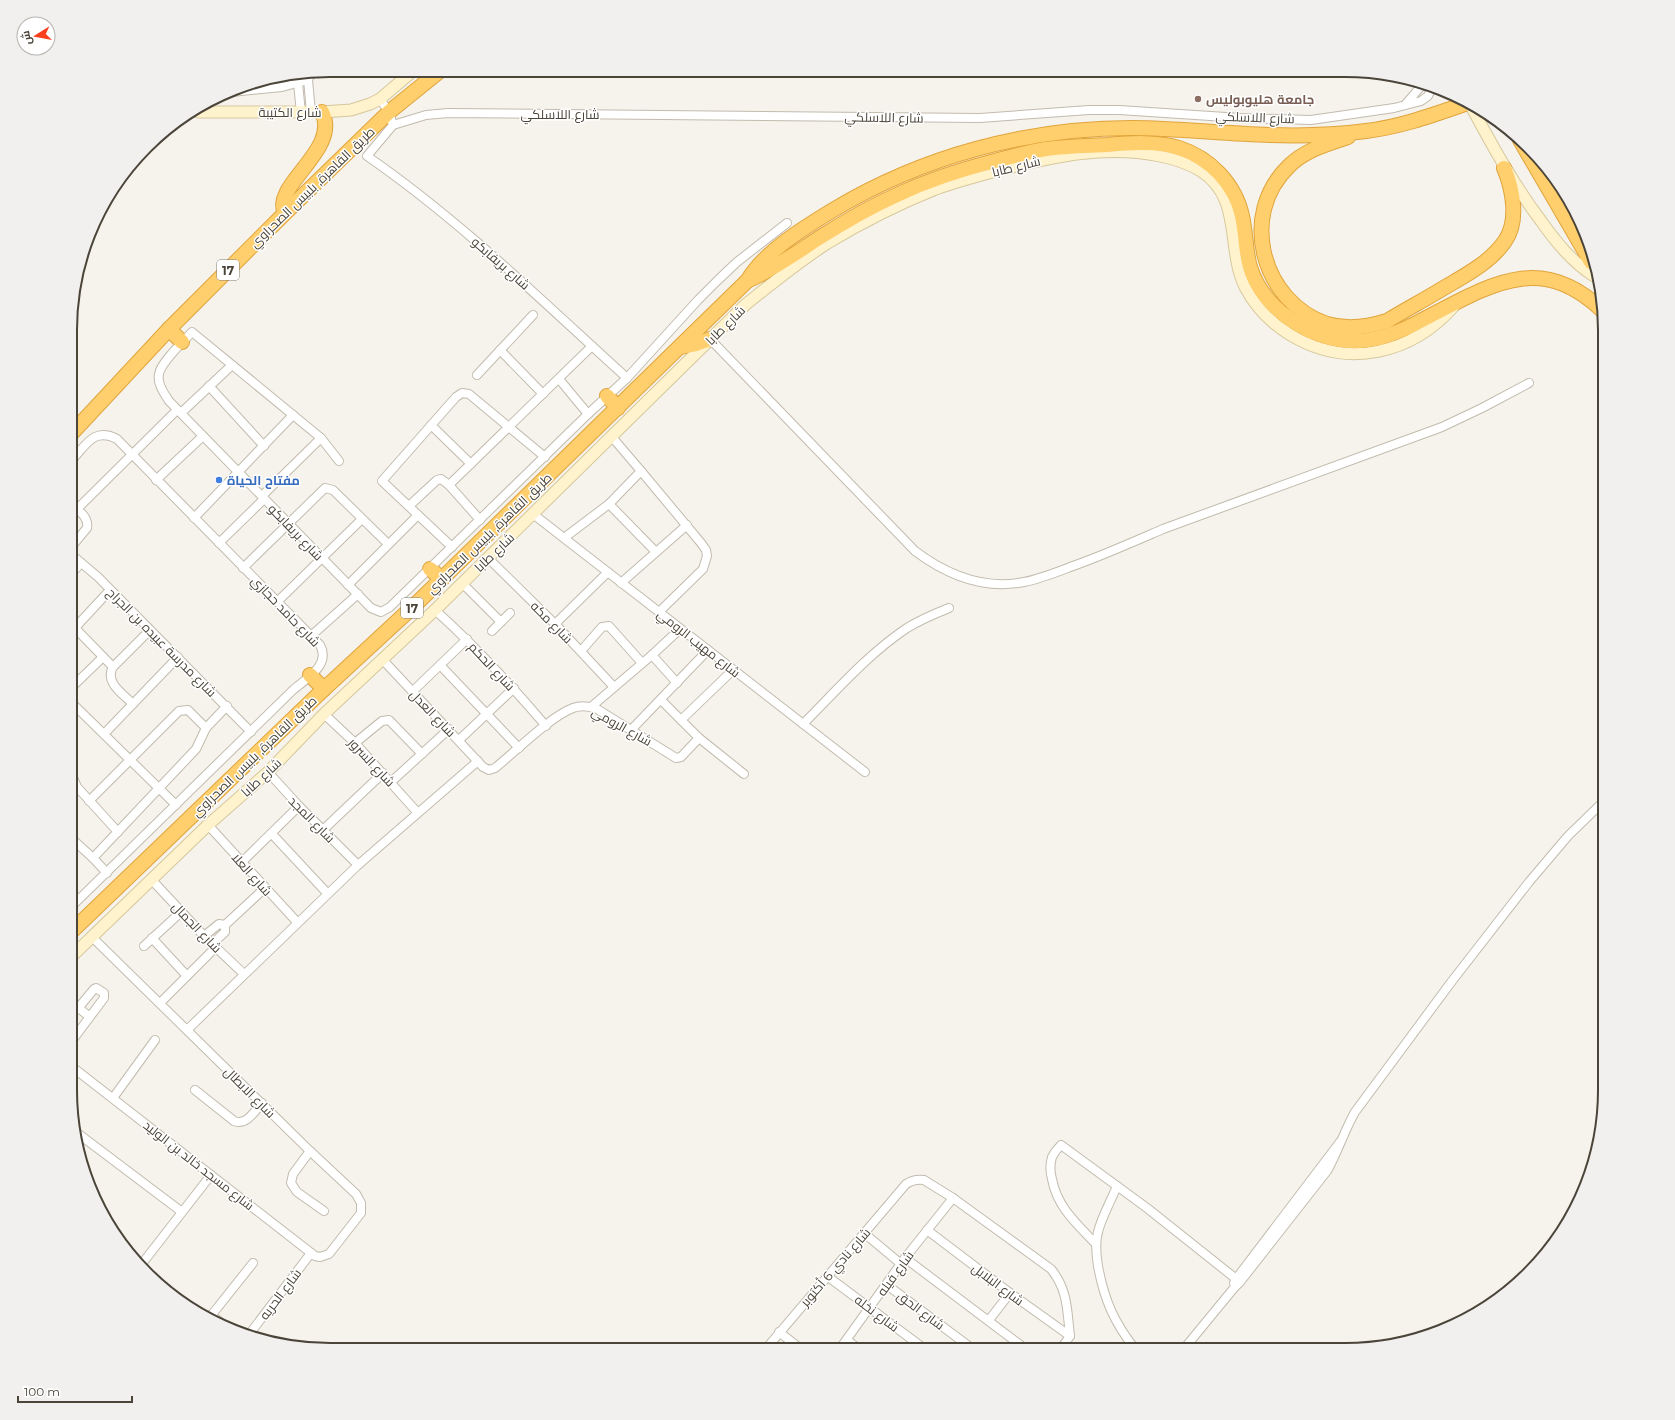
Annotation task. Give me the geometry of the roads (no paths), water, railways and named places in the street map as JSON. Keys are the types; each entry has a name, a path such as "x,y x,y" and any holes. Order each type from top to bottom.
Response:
{"highway":[{"name":"طريق القاهرة, بلبيس الصحراوي","path":"77,428 169,330 285,213 389,112 432,77"},
{"path":"748,280 759,264 815,222 869,190 926,164 1007,141 1074,131 1132,128 1272,136 1366,131 1401,125 1461,105"},
{"path":"285,213 283,205 287,192 324,138 326,126 325,119 311,112"},
{"path":"1366,131 1306,153 1289,166 1278,178 1267,199 1261,218 1261,242 1266,264 1275,282 1288,298 1304,313 1328,324 1348,328 1372,326 1387,321 1474,269 1499,248 1506,240 1513,210 1512,192 1504,168"},
{"path":"748,280 762,274 822,236 899,194 933,180 975,166 1016,155 1045,154 1117,144 1162,144 1188,152 1207,163 1220,174 1230,186 1238,202 1242,216 1251,268 1259,287 1269,300 1280,310 1296,324 1310,332 1344,341 1369,340 1393,335 1458,301 1488,288 1526,277 1560,282 1575,289 1596,305"},
{"path":"1531,158 1586,254"},
{"name":"طريق القاهرة, بلبيس الصحراوي","path":"77,926 324,689 442,579 748,280"},
{"path":"169,330 182,342"},
{"path":"680,347 696,344 710,339"},
{"path":"607,396 618,408"},
{"path":"430,569 442,579"},
{"path":"310,675 324,689"}],"street":[{"name":"شارع الكتيبة","path":"202,112 334,112 361,108 380,99 406,77"},
{"path":"248,90 282,87 298,83 306,78"},
{"path":"309,78 311,112"},
{"path":"298,83 311,112"},
{"path":"1404,105 1419,88"},
{"name":"شارع اللاسلكي","path":"393,125 426,115 448,113 980,118 1089,110 1119,110 1312,120 1404,105 1425,99 1429,91"},
{"path":"380,99 389,112 393,125"},
{"path":"1475,114 1504,168 1523,197 1561,247 1591,274"},
{"name":"شارع بريفابكو","path":"393,125 367,156 405,182 444,213 541,298 627,378"},
{"name":"شارع طابا","path":"77,953 151,878 268,772 324,714 435,610 745,305 786,272 827,244 903,203 938,188 1045,154"},
{"path":"430,569 588,414 627,378 713,285 737,262 787,223"},
{"path":"476,375 533,315"},
{"name":"شارع بريفابكو","path":"232,365 192,332 169,357 159,373 160,384 163,392 179,412 371,608 377,612 385,611 430,569"},
{"path":"710,339 916,552 942,570 970,580 991,584 1013,584 1033,580 1117,550 1164,529 1442,427 1482,408 1529,382"},
{"path":"449,485 592,346"},
{"path":"500,350 543,394"},
{"path":"77,504 232,365 321,438 339,461"},
{"path":"559,379 588,414"},
{"path":"209,386 264,446"},
{"path":"452,547 382,481 456,397 466,393 469,394 509,426 544,457"},
{"path":"194,518 293,415"},
{"path":"431,425 471,464"},
{"name":"شارع حامد حجازي","path":"77,454 89,440 95,436 102,434 116,439 320,644 324,655 323,662 310,675 77,901"},
{"path":"156,480 203,436"},
{"path":"612,437 687,525 706,550 706,562 703,569 659,612"},
{"path":"219,543 321,438"},
{"path":"564,538 609,504 641,471"},
{"path":"409,506 437,480 444,480 480,520"},
{"path":"243,568 322,489 328,487 333,490 388,544"},
{"path":"609,504 656,552"},
{"path":"77,510 85,518 88,525 77,540"},
{"path":"348,585 418,514"},
{"name":"شارع مهيب الرومي","path":"533,514 865,772"},
{"path":"277,602 362,519"},
{"path":"622,583 687,525"},
{"name":"شارع مكه","path":"488,558 581,651 614,687"},
{"name":"شارع مدرسة عبيده بن الجراح","path":"77,559 178,657 227,706 250,732"},
{"path":"77,567 81,563"},
{"path":"554,624 608,572"},
{"path":"462,583 501,622"},
{"path":"77,625 110,590"},
{"path":"312,636 358,594"},
{"path":"803,724 862,666 891,641 923,619 949,608"},
{"name":"شارع الحكم","path":"435,610 514,688 546,726"},
{"path":"492,631 510,613"},
{"path":"581,651 602,627 609,626 642,663"},
{"path":"591,707 680,629"},
{"path":"133,704 111,682 110,674 113,667 150,630"},
{"path":"77,633 113,667"},
{"path":"413,691 466,639"},
{"path":"631,730 708,650"},
{"path":"652,655 677,683"},
{"path":"77,682 103,657"},
{"path":"104,734 178,657"},
{"name":"شارع العدل","path":"382,659 481,764"},
{"path":"440,665 519,748"},
{"path":"681,720 733,670"},
{"path":"459,740 514,688"},
{"path":"661,700 699,738 744,774"},
{"path":"93,858 196,749 206,728 227,706"},
{"name":"شارع الرومي","path":"481,764 489,770 496,768 546,726 572,708 578,706 597,709 676,758 681,757 699,738"},
{"path":"77,708 176,805"},
{"path":"89,801 179,711 188,710 206,728"},
{"name":"شارع السرور","path":"324,714 355,743 417,812"},
{"path":"355,743 382,721 389,720 422,754"},
{"path":"391,782 449,729"},
{"path":"187,1030 358,864 417,812 481,764"},
{"name":"شارع المجد","path":"268,772 299,806 358,864"},
{"path":"324,830 382,773"},
{"path":"77,787 118,832"},
{"path":"242,862 299,806"},
{"path":"1189,1343 1237,1283 1334,1147 1341,1141 1355,1112 1452,981 1544,863 1568,836 1598,807"},
{"name":"شارع العلا","path":"208,825 297,922"},
{"path":"272,834 327,893"},
{"path":"77,843 107,873"},
{"name":"شارع الجمال","path":"151,878 204,936 244,974"},
{"path":"160,1004 188,976 214,946 225,932 225,925 265,888"},
{"path":"144,946 181,912"},
{"path":"204,936 218,924 225,925"},
{"name":"شارع الابطال","path":"93,938 310,1151 356,1194 361,1203 361,1213 329,1254 320,1257 311,1253"},
{"path":"152,938 188,976"},
{"path":"77,1034 90,1017"},
{"path":"114,1098 155,1040"},
{"name":"شارع مسجد خالد بن الوليد","path":"77,1070 311,1253"},
{"path":"195,1090 234,1121 238,1122 246,1120 262,1103"},
{"path":"81,1136 182,1212"},
{"path":"1096,1244 1072,1218 1059,1200 1054,1188 1050,1172 1053,1156 1061,1144 1118,1186 1237,1283"},
{"path":"310,1151 293,1174 291,1183 297,1192 324,1211"},
{"path":"144,1262 211,1175"},
{"name":"شارع نادي 6 أكتوبر","path":"770,1343 906,1184 915,1180 924,1180 953,1198"},
{"path":"1118,1186 1100,1226 1096,1244 1096,1255 1104,1297 1118,1324 1131,1343"},
{"path":"953,1198 1051,1269 1059,1279 1064,1291 1070,1336 1065,1343"},
{"name":"شارع فيله","path":"845,1343 903,1261 953,1198"},
{"name":"شارع البلابل","path":"927,1230 1070,1336"},
{"path":"864,1233 989,1320 1013,1343"},
{"name":"شارع الحريه","path":"252,1331 311,1253"},
{"path":"213,1314 253,1263"},
{"name":"شارع نخله","path":"827,1276 917,1343"},
{"name":"شارع الحق","path":"887,1284 965,1343"},
{"path":"989,1320 1010,1293"},
{"path":"779,1332 793,1343"},
{"path":"847,1340 851,1343"}],"place":[{"name":"جامعة هليوبوليس","path":"1198,99"},
{"name":"مفتاح الحياة","path":"219,480"}]}
